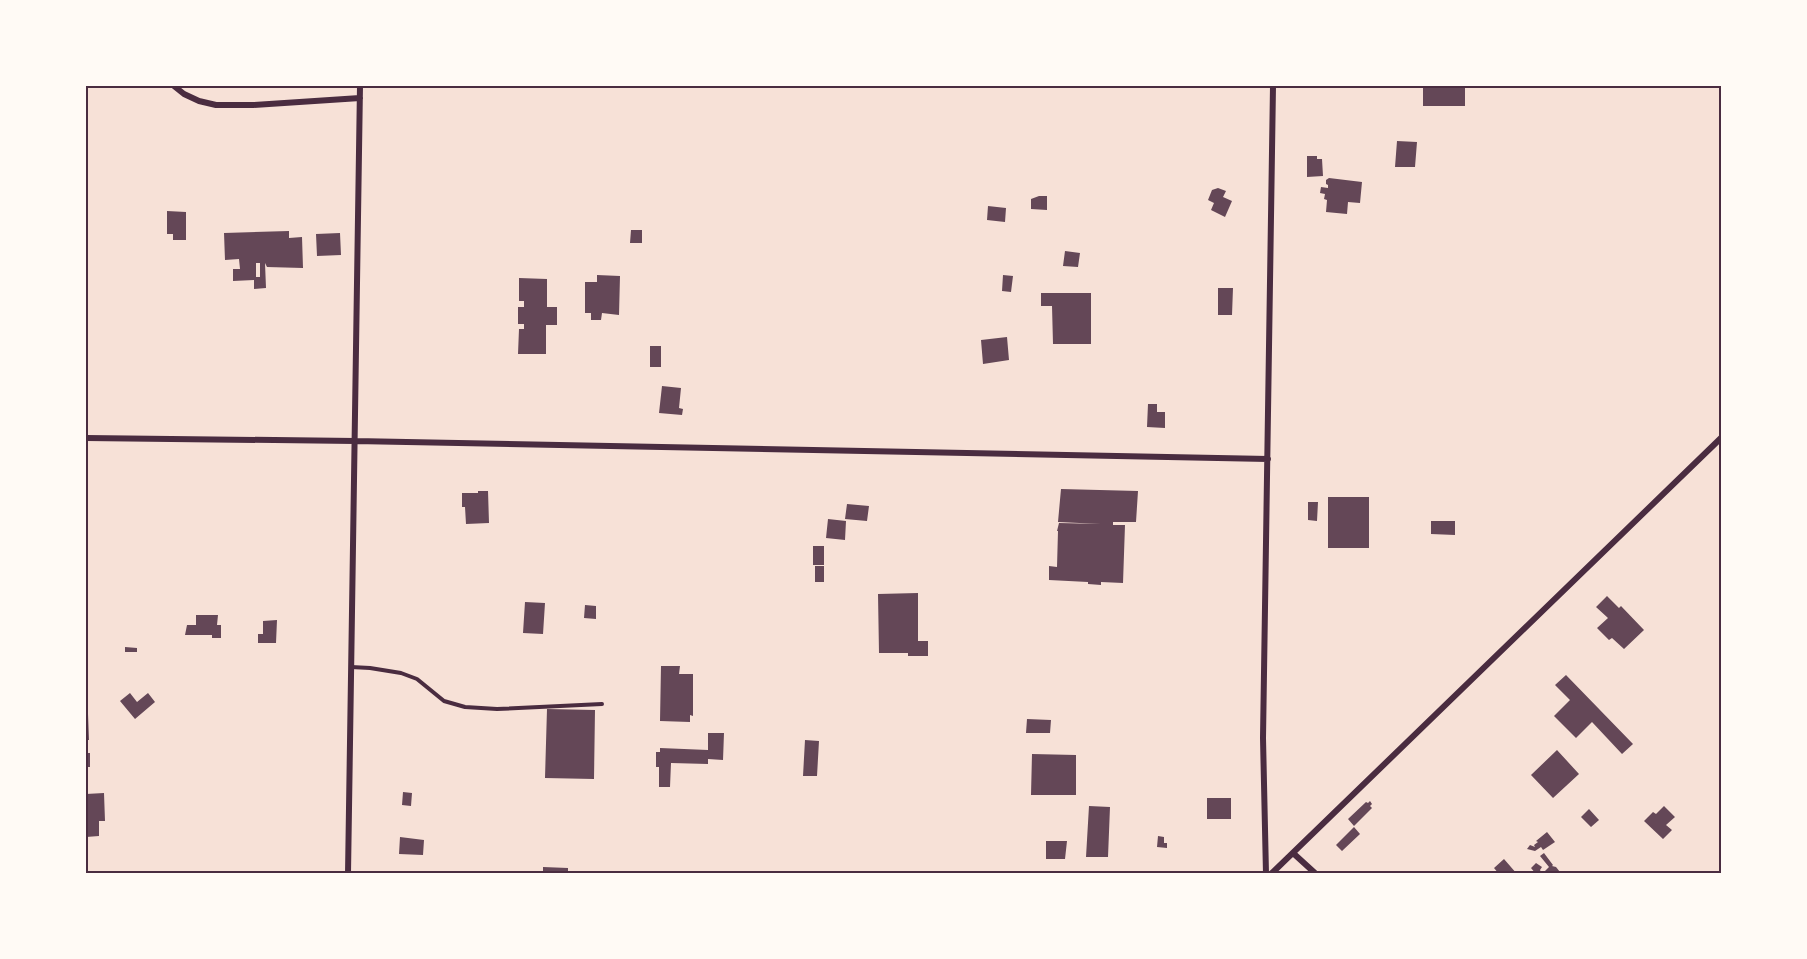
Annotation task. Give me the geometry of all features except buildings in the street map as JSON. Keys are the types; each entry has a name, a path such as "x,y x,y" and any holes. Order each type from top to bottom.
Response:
{"street":[{"path":"174,86 199,101 216,105 360,98"},
{"path":"348,873 360,86"},
{"path":"1266,873 1263,738 1274,86"},
{"path":"1271,873 1722,437"},
{"path":"86,438 1268,459"},
{"path":"1293,853 1316,873"}],"lane":[{"path":"351,668 370,668 400,673 417,679 444,701 465,707 497,709 602,704"}]}
